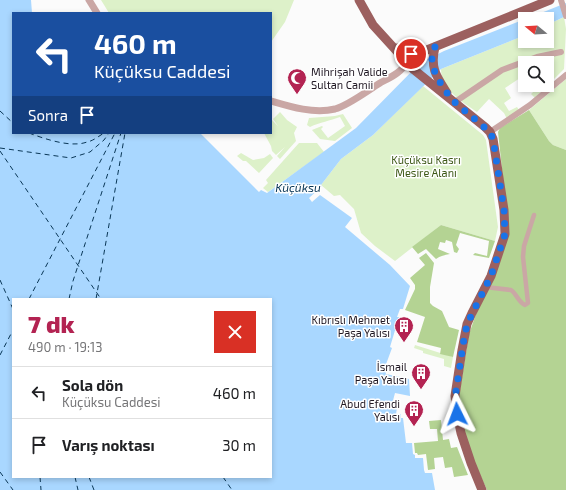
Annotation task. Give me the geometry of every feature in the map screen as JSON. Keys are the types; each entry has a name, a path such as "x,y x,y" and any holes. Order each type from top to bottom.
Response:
{"main road":[{"path":"359,0 373,25 408,63 434,81 453,101 490,132 493,139 504,210 505,227 493,272 470,318 465,332 456,396 457,420 471,463 482,490"},
{"path":"525,10 536,0"},
{"path":"408,63 417,54 550,0"},
{"path":"434,81 432,59 435,47"}],"street":[{"path":"89,0 96,12"},
{"path":"562,1 566,16"},
{"path":"453,101 502,70 537,57 561,52"},
{"path":"272,101 308,110 323,111 336,109 356,98 408,63"},
{"path":"490,132 530,105 566,75"},
{"path":"485,287 511,290 521,303 525,305 528,303 523,257 524,246 534,215"}],"green space":[{"path":"101,0 294,0 285,22 272,41 272,12 108,12"},
{"path":"564,17 566,29 564,69 554,79 554,56 518,56 518,79 505,88 511,98 504,103 509,111 517,107 519,110 507,119 504,113 489,99 477,112 448,89 442,76 441,69 518,38 518,48 554,48 554,22"},
{"path":"566,79 566,150 553,145 549,141 529,110 550,92 554,92 554,89"},
{"name":"Küçüksu Kasrı Mesire Alanı","path":"423,86 483,135 486,140 498,227 495,241 441,225 395,261 361,233 354,209 340,195 334,196 321,185 341,159 373,135"},
{"path":"533,92 541,92 535,98 531,94"},
{"path":"529,110 549,141 553,145 566,150 566,490 487,490 476,466 464,432 459,396 469,334 508,224 498,132 500,128"},
{"path":"280,112 287,120 297,127 294,133 296,141 280,159 277,156 285,147 276,155 272,151 265,134 272,134 272,120 278,126 273,119"},
{"path":"343,114 352,128 335,141 320,139 312,130 322,126 323,127 321,129 328,138 345,126 340,117 310,127 307,125 309,118"},
{"path":"299,143 317,143 324,152 268,192 263,188 268,183 266,180"},
{"path":"241,153 253,160 264,158 270,154 273,158 259,173 246,161 243,161 237,156"},
{"path":"441,225 495,241 489,258 473,255 475,253 487,256 489,241 460,233 456,245 459,249 457,253 454,252 452,242 446,240 445,243 440,242 438,249 450,254 436,259 426,249 418,254 412,247"},
{"path":"426,253 434,263 430,287 430,303 442,311 449,327 459,330 453,357 440,354 441,348 417,342 425,317 405,310 415,289 415,285 410,278 425,265 419,258"},
{"path":"415,345 453,357 451,368 444,366 444,359 423,353 423,351 414,348"},
{"path":"441,420 443,440 449,439 451,448 457,447 468,475 454,477 452,467 445,468 443,457 434,458 435,469 428,470 426,454 418,455 415,453 414,443 438,441 437,429 430,429 429,421"}],"water":[{"name":"Küçüksu","path":"0,0 31,0 32,12 12,12 12,134 201,134 259,192 261,190 267,193 356,128 420,63 444,51 518,22 518,38 441,69 373,135 341,159 321,185 322,186 309,198 312,202 320,195 352,218 345,227 390,265 410,286 403,309 400,309 397,317 399,317 390,347 392,348 385,367 386,374 409,379 410,396 395,393 391,408 397,408 396,414 401,414 401,418 403,418 406,443 412,443 415,458 423,458 425,473 432,473 435,490 0,490"},
{"path":"566,3 566,16 554,22 554,12 544,12"}],"ferry route":[{"path":"0,111 12,122"},
{"path":"32,134 50,140 73,144 81,144 94,140 103,134"},
{"path":"0,148 71,158 90,152 104,140 108,134"},
{"path":"30,298 114,134"},
{"path":"69,298 73,281 121,134"},
{"path":"96,298 125,134"},
{"path":"0,151 100,298"},
{"path":"0,280 12,307"},
{"path":"0,355 12,332"},
{"path":"0,472 13,490"},
{"path":"40,478 41,490"},
{"path":"75,478 78,490"},
{"path":"89,478 94,490"},
{"path":"224,478 232,490"}],"place":[{"name":"Mihrişah Valide Sultan Camii","path":"297,95"},
{"name":"Kıbrıslı Mehmet Paşa Yalısı","path":"404,343"},
{"name":"İsmail Paşa Yalısı","path":"421,390"},
{"name":"Abud Efendi Yalısı","path":"414,427"}],"route":[{"path":"411,54 417,54 435,47 432,65 438,79 451,99 485,127 492,135 504,210 505,234 491,276 470,318 465,332 456,391 457,414"}]}
